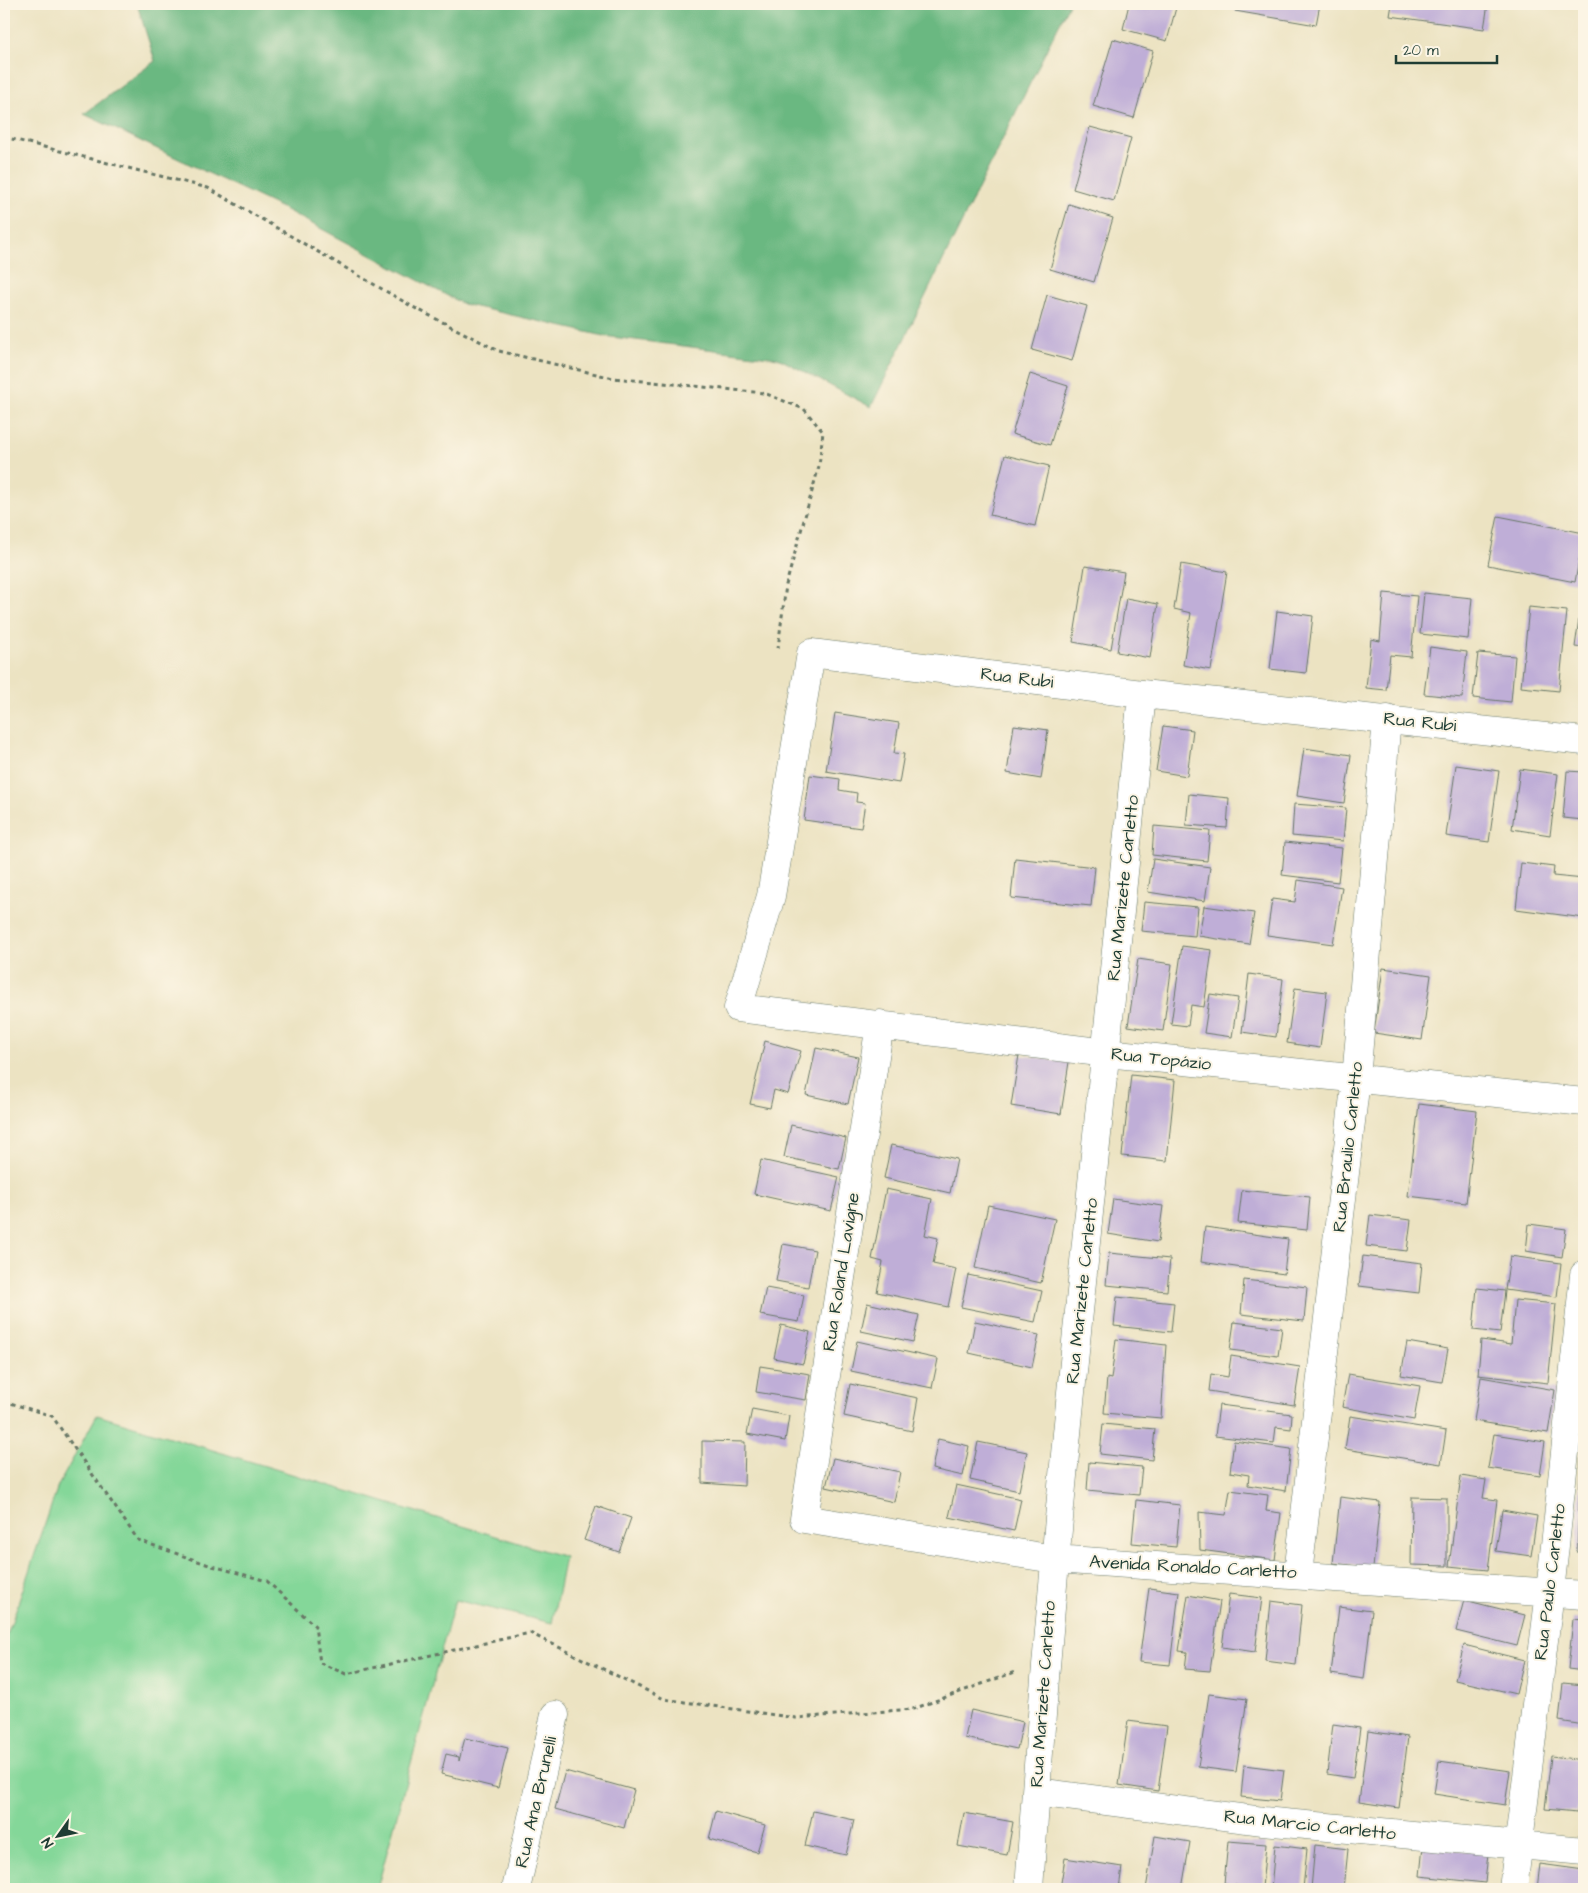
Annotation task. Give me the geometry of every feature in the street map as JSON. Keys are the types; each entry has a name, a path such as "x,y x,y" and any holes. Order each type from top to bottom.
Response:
{"street":[{"name":"Rua Rubi","path":"811,653 1142,694 1584,741"},
{"name":"Rua Topázio","path":"811,653 771,896 738,1008 1107,1053 1584,1102"},
{"name":"Rua Marizete Carletto","path":"1029,1889 1054,1559 1107,1053 1142,694"},
{"name":"Rua Braulio Carletto","path":"1298,1574 1356,1079 1387,719"},
{"name":"Rua Roland Lavigne","path":"804,1519 880,1024"},
{"name":"Rua Paulo Carletto","path":"1513,1889 1550,1592 1584,1275"},
{"name":"Avenida Ronaldo Carletto","path":"804,1519 1054,1559 1298,1574 1584,1595"},
{"name":"Rua Ana Brunelli","path":"516,1889 555,1716"},
{"name":"Rua Marcio Carletto","path":"1036,1792 1263,1821 1584,1851"}],"path":[{"path":"4,137 208,188 413,308 500,351 613,378 764,393 804,409 823,432 819,466 786,585 778,648 811,653"},
{"path":"4,1401 52,1416 138,1540 209,1565 267,1581 315,1626 320,1663 346,1674 530,1633 664,1699 796,1718 913,1709 1046,1661"}],"green space":[{"path":"137,4 1069,4 871,407 778,358 604,336 463,304 286,210 84,114 155,61"},
{"path":"97,1415 565,1557 552,1623 455,1600 377,1889 4,1889 4,1634 8,1633 58,1486"}],"building":[{"path":"1129,4 1177,4 1167,41 1123,29"},
{"path":"1236,4 1320,4 1316,25 1235,11"},
{"path":"1392,4 1488,4 1484,29 1390,16"},
{"path":"1113,39 1153,51 1134,118 1093,106"},
{"path":"1090,127 1131,138 1114,201 1073,189"},
{"path":"1069,204 1113,218 1094,282 1050,269"},
{"path":"1047,295 1087,306 1072,361 1032,350"},
{"path":"1030,374 1068,386 1050,445 1012,434"},
{"path":"1005,455 1049,466 1035,526 990,515"},
{"path":"1498,516 1584,533 1575,582 1488,565"},
{"path":"1181,564 1227,572 1211,670 1183,665 1191,613 1174,609"},
{"path":"1085,566 1124,572 1111,649 1073,642"},
{"path":"1384,593 1417,596 1411,657 1390,655 1386,690 1366,688 1371,639 1380,641"},
{"path":"1424,593 1472,598 1468,639 1420,634"},
{"path":"1126,598 1158,604 1150,658 1117,652"},
{"path":"1529,607 1567,611 1559,691 1521,687"},
{"path":"1277,611 1313,616 1306,673 1270,669"},
{"path":"1580,611 1584,611 1584,648 1575,647"},
{"path":"1430,647 1467,652 1462,698 1424,694"},
{"path":"1478,653 1515,656 1511,702 1473,698"},
{"path":"835,713 899,723 894,753 904,754 899,783 826,771"},
{"path":"1014,725 1048,730 1041,779 1007,773"},
{"path":"1163,726 1193,730 1187,776 1156,771"},
{"path":"1304,748 1351,755 1344,803 1297,796"},
{"path":"1456,765 1499,771 1489,842 1446,836"},
{"path":"1520,769 1558,774 1550,835 1512,829"},
{"path":"1567,771 1584,772 1584,820 1563,818"},
{"path":"810,775 840,779 839,790 857,793 856,802 865,803 861,828 804,820"},
{"path":"1189,794 1229,798 1227,828 1186,825"},
{"path":"1294,804 1346,808 1343,841 1292,836"},
{"path":"1154,826 1210,831 1207,861 1152,855"},
{"path":"1285,842 1342,848 1338,882 1282,875"},
{"path":"1015,858 1095,867 1091,906 1011,898"},
{"path":"1153,859 1210,867 1205,901 1148,892"},
{"path":"1521,863 1554,867 1553,876 1584,879 1584,918 1516,909"},
{"path":"1298,880 1342,887 1333,944 1267,935 1272,899 1295,902"},
{"path":"1144,902 1198,907 1195,936 1141,931"},
{"path":"1204,906 1254,913 1249,944 1199,936"},
{"path":"1182,946 1212,950 1204,1007 1191,1005 1188,1026 1171,1024"},
{"path":"1138,959 1172,964 1163,1031 1128,1026"},
{"path":"1383,968 1431,975 1422,1040 1374,1033"},
{"path":"1249,974 1283,979 1276,1037 1242,1032"},
{"path":"1295,988 1327,992 1320,1048 1287,1043"},
{"path":"1210,994 1238,998 1232,1037 1204,1033"},
{"path":"765,1041 801,1051 788,1094 774,1090 770,1108 750,1104"},
{"path":"816,1048 858,1057 848,1104 806,1095"},
{"path":"1019,1055 1069,1062 1061,1114 1011,1106"},
{"path":"1131,1075 1175,1080 1167,1161 1122,1156"},
{"path":"1419,1104 1477,1111 1466,1203 1408,1196"},
{"path":"791,1125 846,1138 839,1169 784,1157"},
{"path":"891,1145 957,1159 950,1193 884,1178"},
{"path":"761,1160 839,1177 831,1211 754,1194"},
{"path":"886,1189 932,1199 925,1235 938,1238 933,1264 956,1269 948,1307 877,1292 883,1262 872,1259"},
{"path":"1242,1190 1310,1197 1307,1230 1238,1223"},
{"path":"1113,1199 1163,1206 1158,1242 1108,1234"},
{"path":"988,1205 1055,1219 1041,1283 975,1268"},
{"path":"1370,1215 1411,1220 1407,1251 1366,1246"},
{"path":"1529,1224 1566,1229 1562,1257 1526,1251"},
{"path":"1205,1227 1288,1239 1284,1274 1201,1262"},
{"path":"783,1244 815,1250 808,1287 776,1281"},
{"path":"1109,1253 1170,1259 1167,1291 1106,1285"},
{"path":"1363,1256 1422,1263 1419,1293 1359,1286"},
{"path":"1510,1256 1561,1263 1557,1297 1505,1290"},
{"path":"968,1275 1042,1291 1035,1322 961,1307"},
{"path":"1244,1280 1307,1287 1304,1321 1241,1314"},
{"path":"766,1288 804,1295 799,1322 760,1315"},
{"path":"1477,1288 1505,1291 1500,1333 1473,1330"},
{"path":"1117,1297 1174,1303 1171,1332 1114,1326"},
{"path":"1515,1300 1556,1304 1548,1383 1478,1375 1481,1340 1511,1344"},
{"path":"867,1303 919,1315 913,1342 861,1331"},
{"path":"975,1321 1039,1335 1032,1367 969,1353"},
{"path":"1234,1322 1282,1328 1278,1356 1230,1350"},
{"path":"781,1325 810,1332 803,1364 774,1358"},
{"path":"1116,1339 1166,1345 1161,1418 1104,1413 1107,1378 1111,1379"},
{"path":"857,1341 938,1359 932,1388 851,1371"},
{"path":"1407,1342 1448,1349 1442,1382 1401,1375"},
{"path":"1231,1356 1300,1367 1294,1405 1209,1391 1211,1374 1228,1377"},
{"path":"760,1366 810,1374 806,1400 756,1392"},
{"path":"1348,1374 1420,1386 1414,1420 1342,1407"},
{"path":"1481,1377 1555,1390 1548,1433 1474,1421"},
{"path":"850,1384 918,1398 912,1431 844,1416"},
{"path":"1219,1405 1292,1414 1291,1429 1276,1427 1274,1443 1215,1436"},
{"path":"752,1409 789,1416 785,1441 747,1434"},
{"path":"1350,1416 1446,1431 1441,1464 1345,1449"},
{"path":"1103,1424 1155,1429 1152,1460 1100,1454"},
{"path":"1494,1434 1545,1442 1540,1476 1488,1468"},
{"path":"938,1439 969,1446 963,1476 932,1469"},
{"path":"702,1441 745,1442 744,1486 702,1483"},
{"path":"1234,1441 1291,1449 1286,1491 1248,1485 1249,1475 1230,1472"},
{"path":"978,1442 1027,1452 1019,1491 970,1480"},
{"path":"833,1458 900,1472 894,1502 826,1487"},
{"path":"1581,1458 1584,1458 1584,1552 1577,1552"},
{"path":"1089,1462 1142,1467 1139,1495 1087,1490"},
{"path":"1461,1476 1486,1480 1483,1498 1497,1500 1488,1570 1449,1566"},
{"path":"956,1485 1021,1499 1014,1531 949,1517"},
{"path":"1230,1490 1268,1495 1266,1511 1281,1513 1275,1560 1200,1550 1199,1512 1226,1515"},
{"path":"1340,1497 1380,1502 1373,1568 1333,1563"},
{"path":"1412,1497 1447,1498 1447,1566 1411,1565"},
{"path":"1136,1500 1180,1505 1176,1547 1132,1543"},
{"path":"596,1506 631,1518 619,1552 584,1540"},
{"path":"1502,1510 1537,1516 1531,1556 1496,1551"},
{"path":"1149,1588 1179,1592 1170,1665 1139,1662"},
{"path":"1229,1594 1262,1598 1255,1652 1222,1647"},
{"path":"1188,1595 1220,1601 1210,1671 1185,1669 1187,1652 1179,1651"},
{"path":"1464,1600 1525,1615 1517,1646 1456,1631"},
{"path":"1271,1601 1302,1605 1296,1665 1265,1661"},
{"path":"1339,1607 1372,1611 1364,1679 1331,1674"},
{"path":"1573,1619 1584,1620 1584,1671 1568,1669"},
{"path":"1464,1645 1524,1660 1516,1694 1455,1680"},
{"path":"1563,1683 1584,1685 1584,1725 1559,1721"},
{"path":"1209,1694 1247,1699 1236,1772 1198,1767"},
{"path":"971,1710 1023,1722 1017,1749 965,1738"},
{"path":"1128,1721 1167,1726 1158,1791 1119,1785"},
{"path":"1333,1724 1360,1728 1353,1778 1327,1774"},
{"path":"1368,1731 1408,1737 1399,1808 1359,1802"},
{"path":"465,1738 508,1748 498,1788 441,1774 446,1754 459,1757 459,1761"},
{"path":"1551,1756 1583,1760 1577,1812 1545,1809"},
{"path":"1439,1761 1510,1771 1505,1805 1434,1794"},
{"path":"1244,1765 1284,1770 1280,1801 1241,1797"},
{"path":"565,1771 634,1790 624,1828 555,1809"},
{"path":"716,1811 765,1825 757,1852 709,1839"},
{"path":"813,1811 854,1820 846,1855 805,1846"},
{"path":"964,1813 1013,1822 1007,1855 958,1846"},
{"path":"1155,1836 1190,1842 1182,1889 1146,1889"},
{"path":"1228,1841 1266,1844 1262,1888 1224,1884"},
{"path":"1275,1845 1307,1849 1303,1889 1271,1889"},
{"path":"1315,1845 1348,1849 1344,1889 1311,1889"},
{"path":"1423,1846 1488,1853 1485,1883 1420,1876"},
{"path":"1065,1858 1122,1867 1119,1889 1060,1889"},
{"path":"1540,1864 1584,1870 1584,1889 1537,1889"}]}
